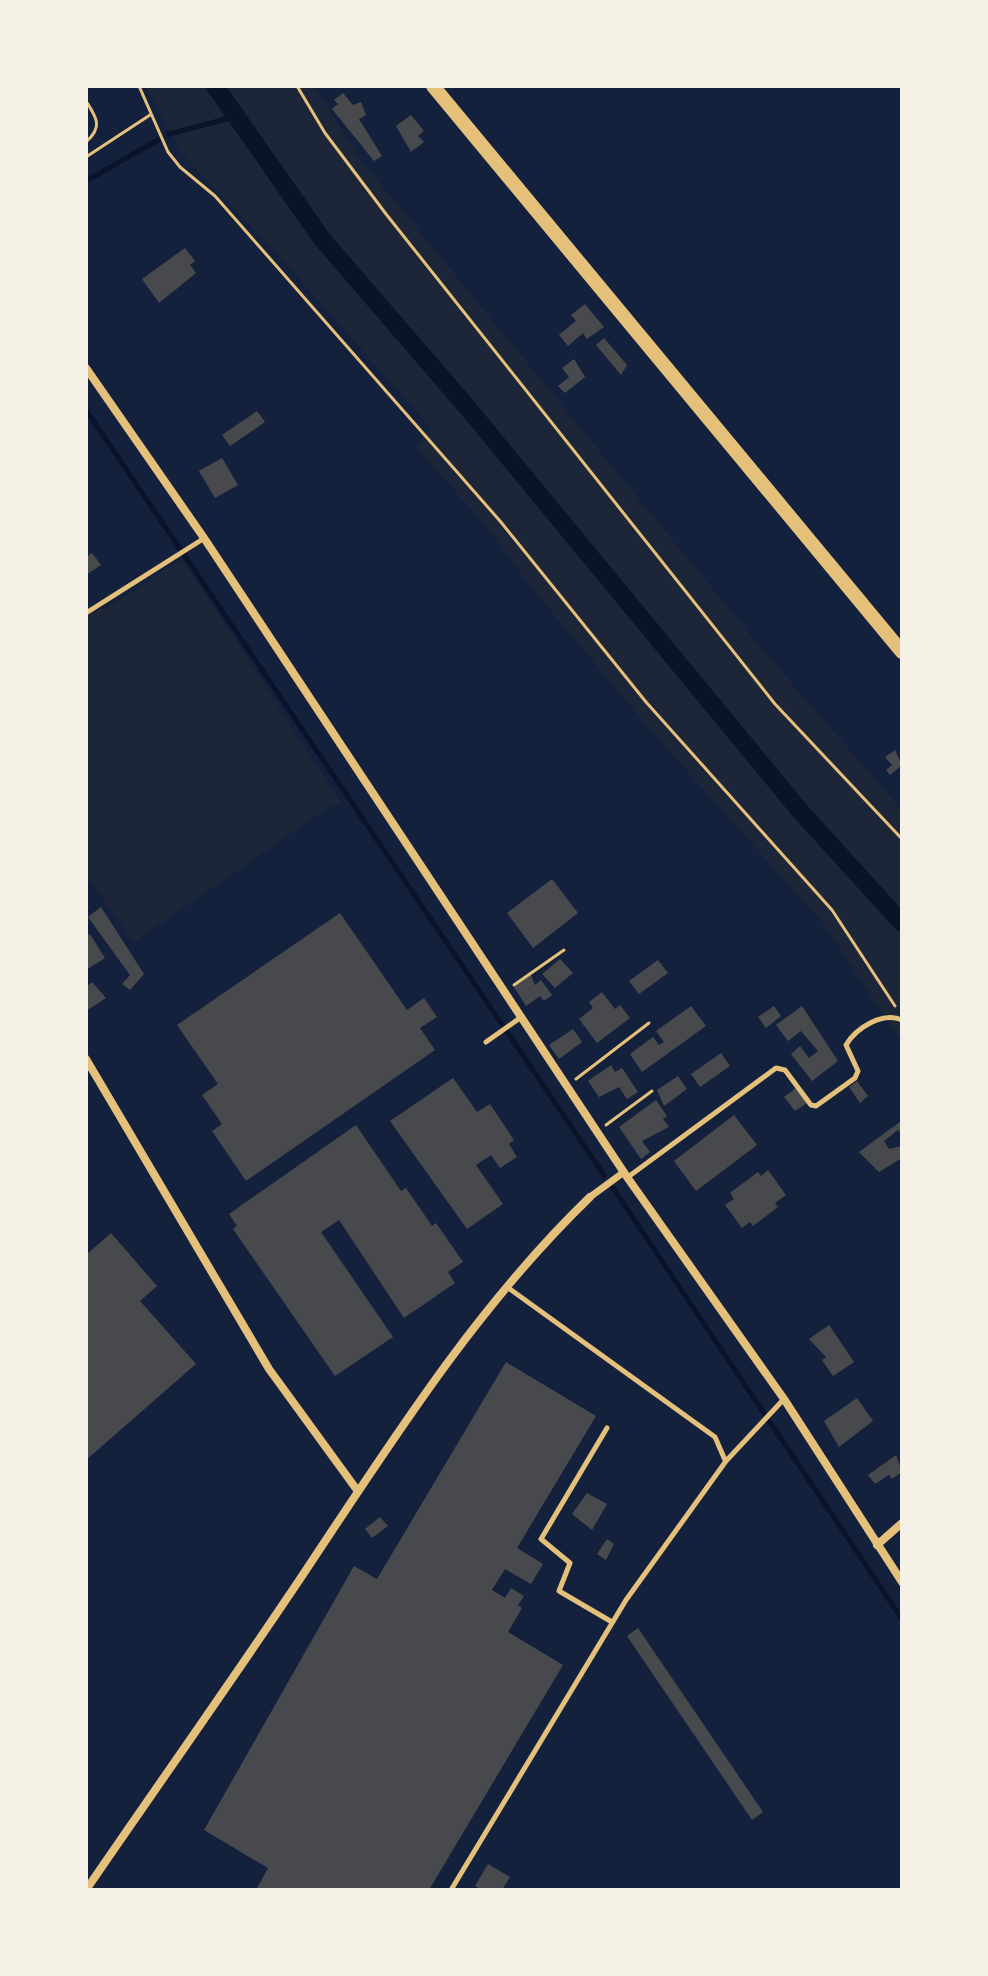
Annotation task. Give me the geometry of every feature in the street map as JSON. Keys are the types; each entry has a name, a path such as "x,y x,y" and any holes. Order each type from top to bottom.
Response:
{"main road":[{"path":"433,86 902,652"}],"street":[{"path":"86,368 204,538 625,1175 784,1399 902,1582"},
{"path":"86,1059 269,1369 357,1490"},
{"path":"86,1890 357,1490 505,1286 544,1241 590,1197 625,1175"},
{"path":"877,1545 902,1523"}],"lane":[{"path":"86,613 204,538"},
{"path":"486,1042 520,1018"},
{"path":"625,1175 776,1068 785,1070 811,1105 816,1106 855,1078 858,1071 846,1045 851,1036 879,1018 902,1020"},
{"path":"505,1286 715,1437 726,1461"},
{"path":"451,1890 612,1622 726,1461 784,1399"},
{"path":"607,1428 541,1539 570,1563 559,1591 612,1622"}],"path":[{"path":"139,86 150,115 180,167 215,196 336,332 500,521 646,702 832,910 897,1008"},
{"path":"297,86 325,133 386,214 775,704 902,839"},
{"path":"86,101 98,120 97,131 86,142"},
{"path":"86,157 150,115"},
{"path":"505,992 564,950"},
{"path":"567,1087 649,1023"},
{"path":"597,1132 652,1091"}],"shaded area":[{"path":"145,86 314,86 360,159 766,654 902,810 902,1043 822,922 654,734 527,582 493,534 415,446 432,429 280,257 183,155"},
{"path":"182,559 341,802 134,942 86,876 86,616 116,603"}],"building":[{"path":"343,93 353,105 361,102 366,115 359,119 382,156 374,161 332,109 338,104 334,100"},
{"path":"411,115 424,131 418,136 424,142 411,152 396,126"},
{"path":"185,248 195,261 190,265 196,273 159,303 142,279"},
{"path":"585,304 604,327 587,339 583,333 568,346 559,335 576,321 571,315"},
{"path":"604,338 627,365 621,375 596,345"},
{"path":"574,359 585,377 565,393 558,386 569,377 562,368"},
{"path":"257,411 265,422 230,446 222,435"},
{"path":"222,458 238,485 215,498 199,471"},
{"path":"92,553 101,565 86,575 86,557"},
{"path":"895,750 902,765 890,775 886,770 892,765 885,757"},
{"path":"552,879 578,913 533,948 507,913"},
{"path":"101,907 144,974 130,990 122,984 130,975 88,917"},
{"path":"340,913 407,1010 424,998 437,1017 420,1028 435,1050 246,1181 212,1131 222,1124 202,1095 218,1084 177,1025"},
{"path":"90,934 105,958 86,970 86,937"},
{"path":"560,959 573,973 555,988 542,974"},
{"path":"658,960 668,973 639,994 629,981"},
{"path":"531,975 535,985 541,980 552,995 544,1001 540,996 526,1006 514,987"},
{"path":"92,982 106,998 86,1011 86,987"},
{"path":"602,992 615,1009 620,1005 630,1018 597,1043 579,1019 593,1008 589,1002"},
{"path":"691,1006 706,1026 642,1072 630,1054 653,1037 659,1045 664,1042 656,1031"},
{"path":"774,1006 781,1016 766,1028 758,1017"},
{"path":"802,1006 838,1061 812,1081 791,1054 800,1046 809,1058 818,1051 801,1031 788,1041 776,1025"},
{"path":"573,1029 582,1042 559,1059 549,1045"},
{"path":"721,1053 730,1066 700,1087 691,1074"},
{"path":"611,1065 615,1072 622,1068 638,1092 627,1099 619,1087 599,1097 588,1081"},
{"path":"678,1076 687,1089 664,1106 657,1090"},
{"path":"453,1078 477,1112 490,1104 514,1140 509,1144 517,1157 500,1168 491,1155 476,1165 503,1204 467,1229 390,1121"},
{"path":"857,1081 868,1096 860,1103 849,1087"},
{"path":"796,1088 807,1103 795,1111 784,1097"},
{"path":"656,1100 667,1116 663,1119 669,1127 642,1141 650,1152 641,1159 619,1127"},
{"path":"734,1115 757,1145 696,1191 674,1161"},
{"path":"901,1121 902,1135 898,1130 884,1141 889,1149 902,1146 902,1158 879,1172 859,1152"},
{"path":"356,1125 401,1191 406,1188 432,1226 436,1223 463,1262 448,1272 455,1283 404,1318 339,1220 321,1232 393,1337 335,1376 233,1229 237,1226 229,1214"},
{"path":"768,1170 786,1195 775,1203 778,1207 753,1226 750,1222 742,1228 725,1205 734,1199 730,1193 758,1172 761,1176"},
{"path":"111,1233 157,1286 140,1301 196,1364 86,1460 86,1255"},
{"path":"829,1325 854,1362 833,1376 822,1360 826,1357 809,1339"},
{"path":"506,1362 596,1416 517,1548 543,1564 531,1584 505,1569 492,1590 505,1598 511,1588 524,1596 518,1605 522,1608 508,1632 563,1665 429,1890 256,1890 268,1868 204,1830 354,1566 377,1579"},
{"path":"857,1398 873,1421 839,1447 824,1421"},
{"path":"896,1455 902,1472 892,1479 889,1475 875,1484 868,1475"},
{"path":"587,1493 607,1504 592,1530 572,1514"},
{"path":"380,1517 388,1526 372,1538 365,1529"},
{"path":"607,1539 614,1544 606,1560 597,1554"},
{"path":"638,1628 763,1812 752,1820 627,1636"},
{"path":"488,1864 510,1877 502,1890 482,1890 475,1886"}],"waterway":[{"path":"215,86 322,239 467,407 801,812 902,923"},
{"path":"169,134 234,117"},
{"path":"86,181 158,140"},
{"path":"86,410 604,1175"},
{"path":"613,1188 902,1619"}]}
